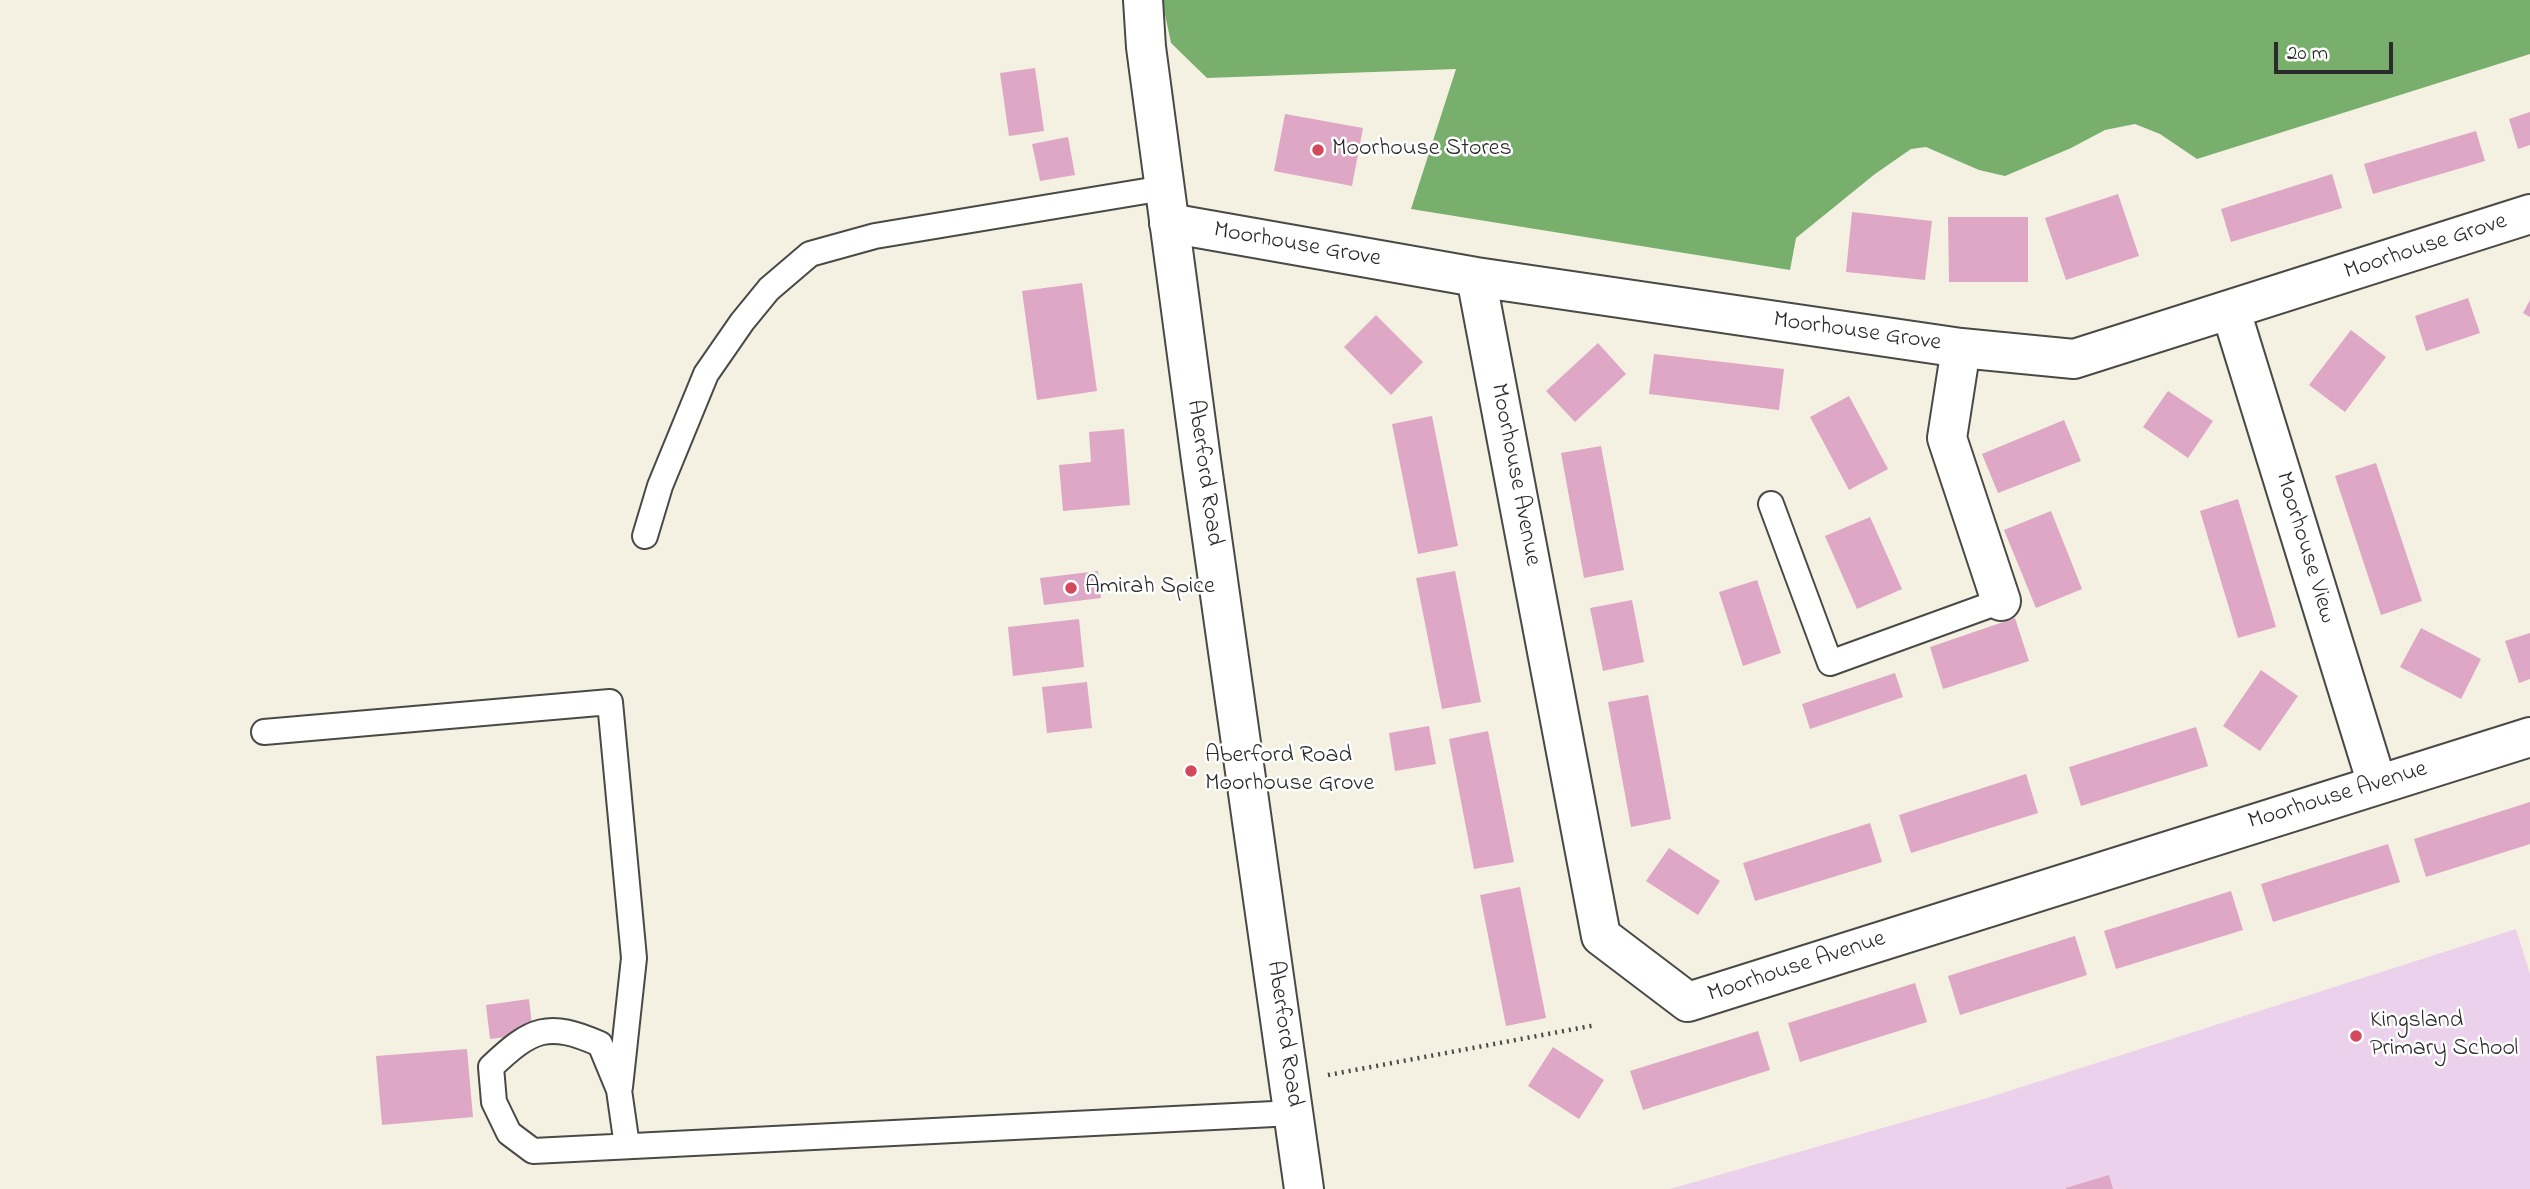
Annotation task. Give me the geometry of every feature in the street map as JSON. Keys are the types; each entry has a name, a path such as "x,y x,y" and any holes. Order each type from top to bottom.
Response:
{"street":[{"name":"Aberford Road","path":"1133,0 1146,47"},
{"name":"Aberford Road","path":"1143,0 1146,47 1167,206 1304,1189"},
{"name":"Moorhouse Grove","path":"1167,206 1476,277 1961,348 2074,359 2530,214"},
{"name":"Moorhouse Avenue","path":"1476,277 1601,936 1688,1002 2530,737"},
{"name":"Moorhouse View","path":"2231,311 2377,784"},
{"path":"1961,348 1947,438 2001,601"}],"lane":[{"path":"645,536 660,486 706,374 742,321 769,289 810,254 875,236 1167,206"},
{"path":"1771,504 1830,663 2001,601"},
{"path":"264,732 610,702 634,958 619,1090"},
{"path":"627,1146 619,1090 600,1044 573,1032 542,1030 510,1049 491,1067 494,1102 509,1133 533,1151 627,1146 1292,1098"}],"path":[{"path":"1292,1098 1596,1025"}],"shaded area":[{"name":"Kingsland Primary School","path":"2516,929 2530,974 2530,1189 1670,1189 1987,1098"}],"green space":[{"path":"1162,0 2530,0 2530,54 2197,159 2160,134 2135,124 2105,130 2071,148 2005,176 1979,170 1926,147 1911,149 1875,174 1796,238 1790,270 1411,209 1456,69 1207,78 1171,43"}],"building":[{"path":"1035,68 1044,131 1009,136 1000,73"},
{"path":"2530,112 2530,145 2518,149 2509,119"},
{"name":"Moorhouse Stores","path":"1285,114 1363,128 1352,186 1274,171"},
{"path":"2476,131 2485,161 2373,194 2364,164"},
{"path":"1068,137 1075,175 1040,181 1032,144"},
{"path":"2332,174 2342,208 2231,242 2221,209"},
{"path":"2118,194 2139,256 2066,280 2045,218"},
{"path":"1852,212 1932,221 1925,280 1846,272"},
{"path":"1948,217 2028,217 2028,282 1949,282"},
{"path":"1082,283 1097,391 1037,400 1022,291"},
{"path":"2468,298 2480,333 2426,351 2415,316"},
{"path":"2530,300 2530,317 2523,313"},
{"path":"1376,315 1423,362 1391,395 1344,347"},
{"path":"2351,330 2386,357 2345,412 2309,385"},
{"path":"1598,343 1626,374 1575,422 1546,391"},
{"path":"1654,354 1784,369 1779,410 1649,394"},
{"path":"2168,391 2213,421 2188,458 2143,427"},
{"path":"1849,396 1888,469 1849,490 1810,417"},
{"path":"1432,416 1458,546 1418,554 1392,424"},
{"path":"2064,420 2081,461 1998,493 1982,454"},
{"path":"1124,429 1130,505 1063,511 1059,465 1091,462 1089,432"},
{"path":"1601,446 1624,570 1584,578 1561,453"},
{"path":"2376,463 2422,601 2381,615 2335,476"},
{"path":"2238,499 2276,627 2238,638 2200,511"},
{"path":"2051,511 2082,589 2036,608 2004,530"},
{"path":"1870,517 1902,589 1857,609 1825,536"},
{"name":"Amirah Spice","path":"1098,571 1101,598 1044,605 1040,578"},
{"path":"1455,571 1481,702 1442,709 1416,578"},
{"path":"1757,580 1781,653 1743,666 1719,592"},
{"path":"1632,600 1644,662 1603,671 1590,608"},
{"path":"2015,618 2029,661 1943,689 1930,647"},
{"path":"1079,619 1084,667 1013,676 1008,627"},
{"path":"2421,628 2481,659 2461,699 2400,667"},
{"path":"2530,633 2530,679 2519,683 2505,641"},
{"path":"2261,670 2298,696 2260,751 2223,726"},
{"path":"1895,673 1903,697 1810,729 1802,704"},
{"path":"1087,682 1092,728 1047,733 1042,687"},
{"path":"1648,695 1671,819 1631,827 1608,702"},
{"path":"1429,726 1436,764 1395,771 1389,733"},
{"path":"2196,727 2208,766 2081,806 2069,767"},
{"path":"1488,731 1514,862 1474,869 1449,739"},
{"path":"2026,774 2038,813 1911,853 1899,815"},
{"path":"2530,802 2530,844 2426,877 2414,839"},
{"path":"1870,823 1882,862 1755,901 1743,863"},
{"path":"2388,844 2400,882 2273,922 2261,884"},
{"path":"1669,848 1720,881 1698,915 1646,881"},
{"path":"1520,887 1546,1018 1506,1026 1480,895"},
{"path":"2231,891 2243,930 2116,969 2104,931"},
{"path":"2075,936 2087,975 1960,1015 1948,976"},
{"path":"1915,983 1927,1022 1800,1062 1788,1023"},
{"path":"529,999 533,1034 490,1039 486,1005"},
{"path":"1758,1031 1770,1070 1643,1110 1630,1071"},
{"path":"1553,1047 1604,1080 1579,1119 1528,1086"},
{"path":"467,1049 473,1117 382,1125 376,1056"},
{"path":"2109,1175 2113,1189 2066,1189 2066,1188"}],"place":[{"name":"Moorhouse Stores","path":"1318,150"},
{"name":"Amirah Spice","path":"1071,588"},
{"name":"Aberford Road Moorhouse Grove","path":"1191,771"},
{"name":"Kingsland Primary School","path":"2356,1036"}]}
